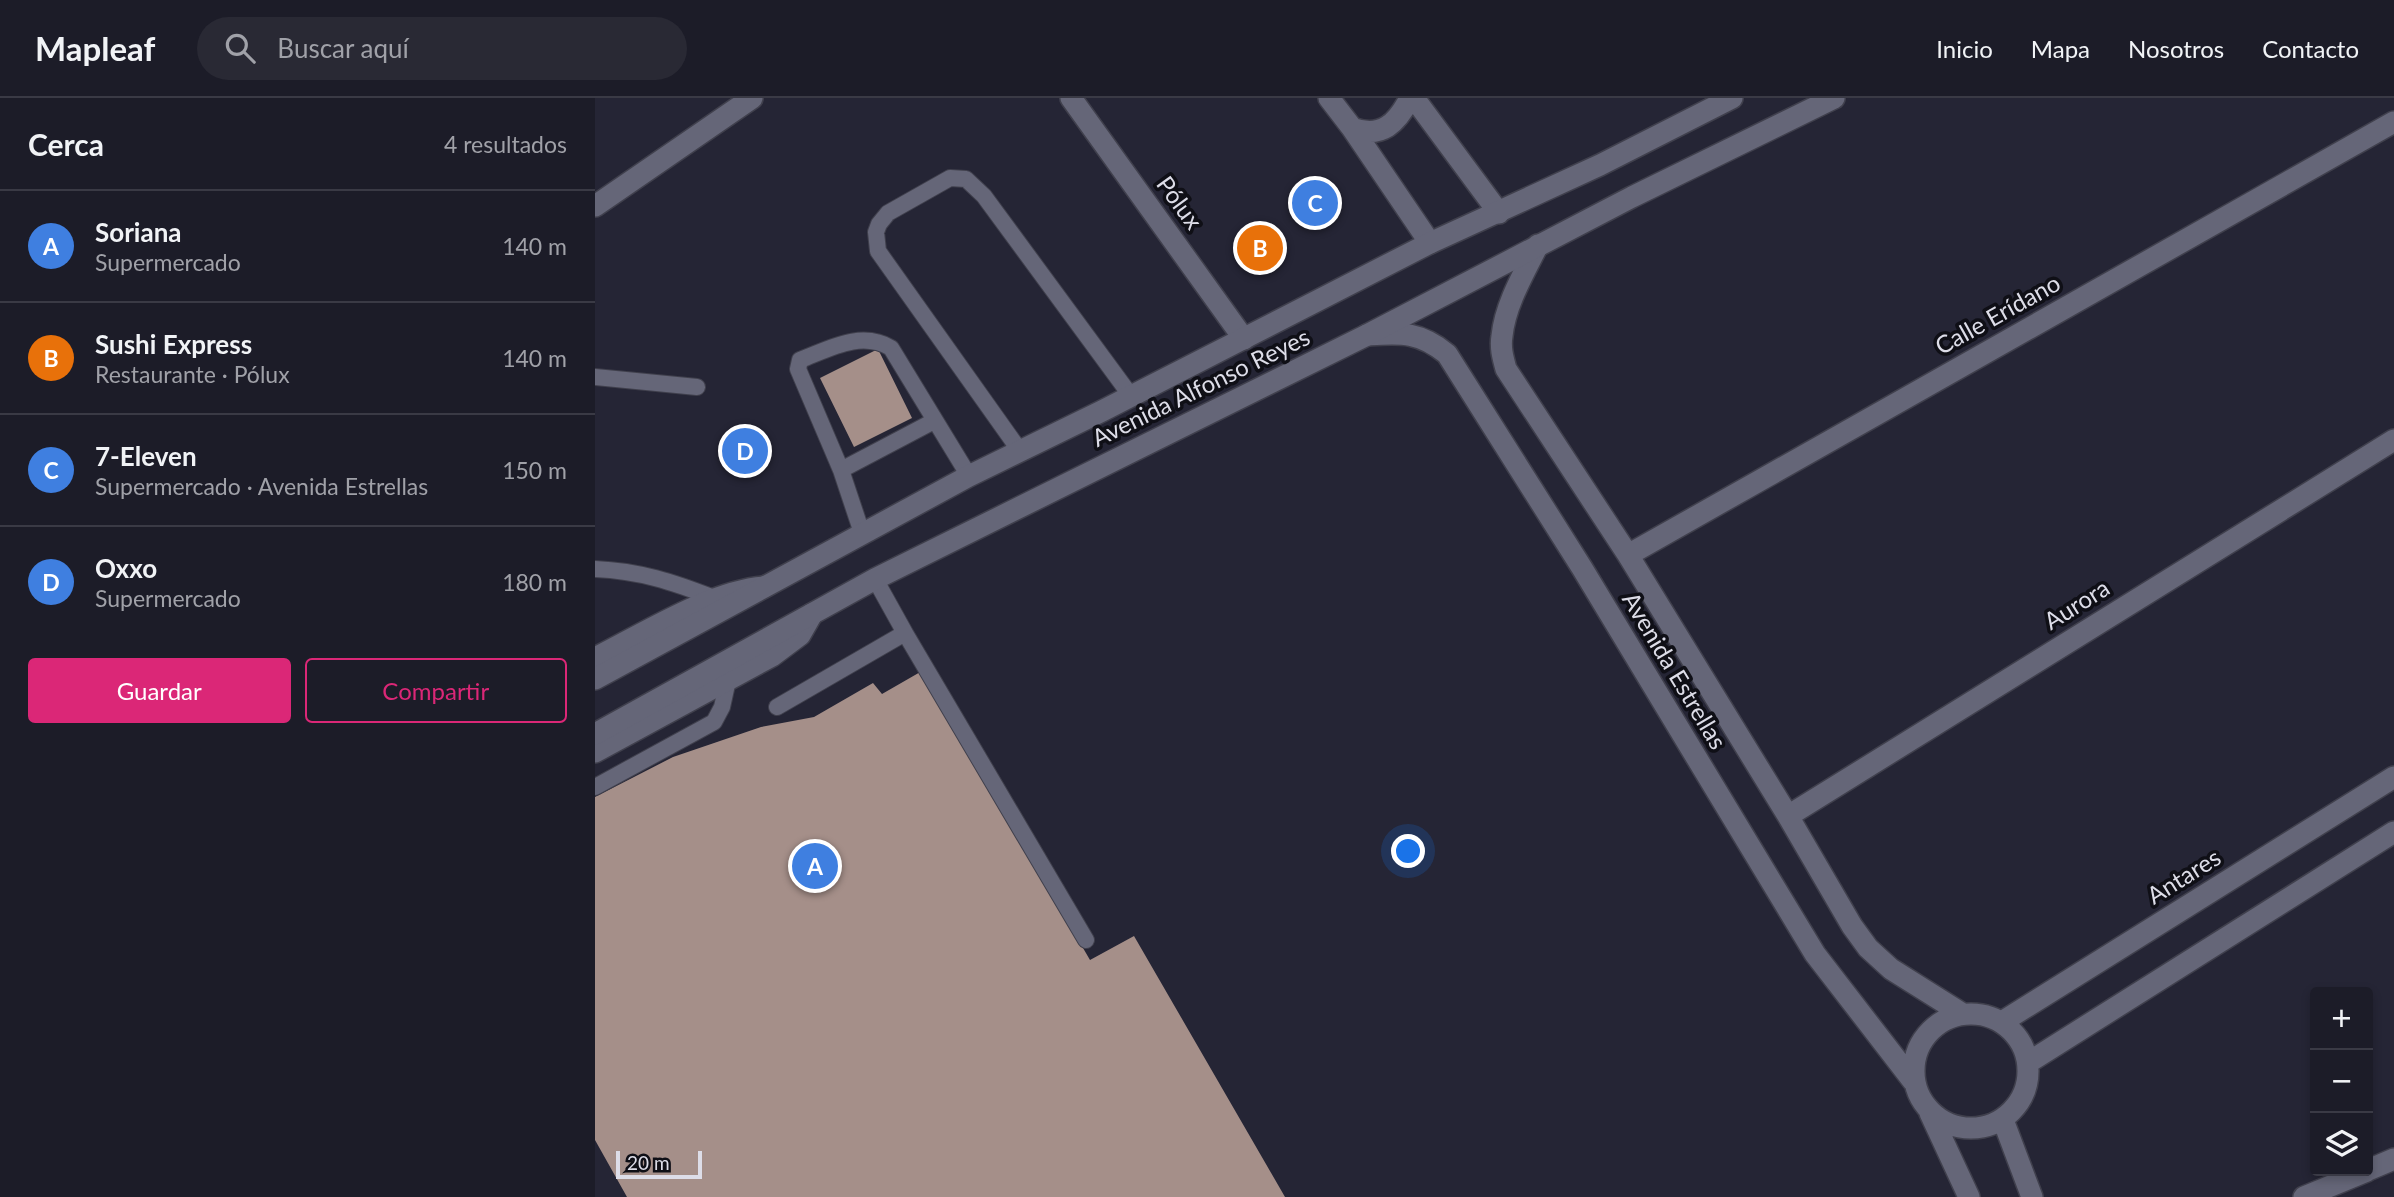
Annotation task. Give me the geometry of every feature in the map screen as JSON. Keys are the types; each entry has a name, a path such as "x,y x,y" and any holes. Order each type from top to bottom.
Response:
{"street":[{"path":"595,206 752,98"},
{"name":"Pólux","path":"1070,98 1244,338"},
{"path":"1329,98 1353,128 1430,243"},
{"path":"1353,128 1366,133 1380,130 1401,116 1412,98 1499,213"},
{"name":"Avenida Alfonso Reyes","path":"595,679 969,476 1430,243 1499,213 1733,98"},
{"name":"Avenida Alfonso Reyes","path":"595,734 875,579 1367,335 1538,245 1835,98"},
{"name":"Calle Erídano","path":"1628,555 2394,122"},
{"name":"Avenida Estrellas","path":"1538,245 1517,290 1501,336 1501,351 1506,369 1628,555 1789,816 1852,926 1868,948 1911,983 1961,1013"},
{"name":"Avenida Estrellas","path":"1367,335 1403,332 1433,343 1447,354 1582,568 1815,954 1913,1081"},
{"name":"Aurora","path":"1789,816 2394,440"},
{"path":"595,657 714,598 738,590 769,586"},
{"path":"595,751 728,680 792,642 805,629 812,614"},
{"name":"Antares","path":"2002,1021 2394,777"},
{"path":"2029,1062 2394,832"},
{"path":"1930,1112 1952,1126 1978,1129 2003,1120 2025,1095 2029,1062 2019,1039 2002,1021 1982,1014 1961,1013 1934,1026 1916,1051 1913,1081 1969,1197"},
{"path":"2003,1120 2032,1197"},
{"path":"2373,1168 2394,1159"},
{"path":"2304,1197 2355,1176"}],"lane":[{"path":"1020,451 878,251 876,232 882,218 950,178 966,179 984,197 1131,396"},
{"path":"862,533 841,470 798,369 800,360 854,340 868,340 891,348 969,476"},
{"path":"595,377 697,387"},
{"path":"841,470 934,421"},
{"path":"595,569 617,570 669,580 714,598"},
{"path":"875,579 1086,940"},
{"path":"777,707 905,633"},
{"path":"595,787 714,722 722,707 728,680"}],"building":[{"path":"878,349 912,418 854,447 820,378"},
{"path":"922,671 1090,960 1134,936 1285,1197 627,1197 595,1140 595,797 673,757 761,727 814,717 873,683 882,694"}],"place":[{"name":"7-Eleven","path":"1315,203"},
{"name":"Sushi Express","path":"1260,248"},
{"name":"Oxxo","path":"745,451"},
{"name":"Soriana","path":"815,866"}]}
